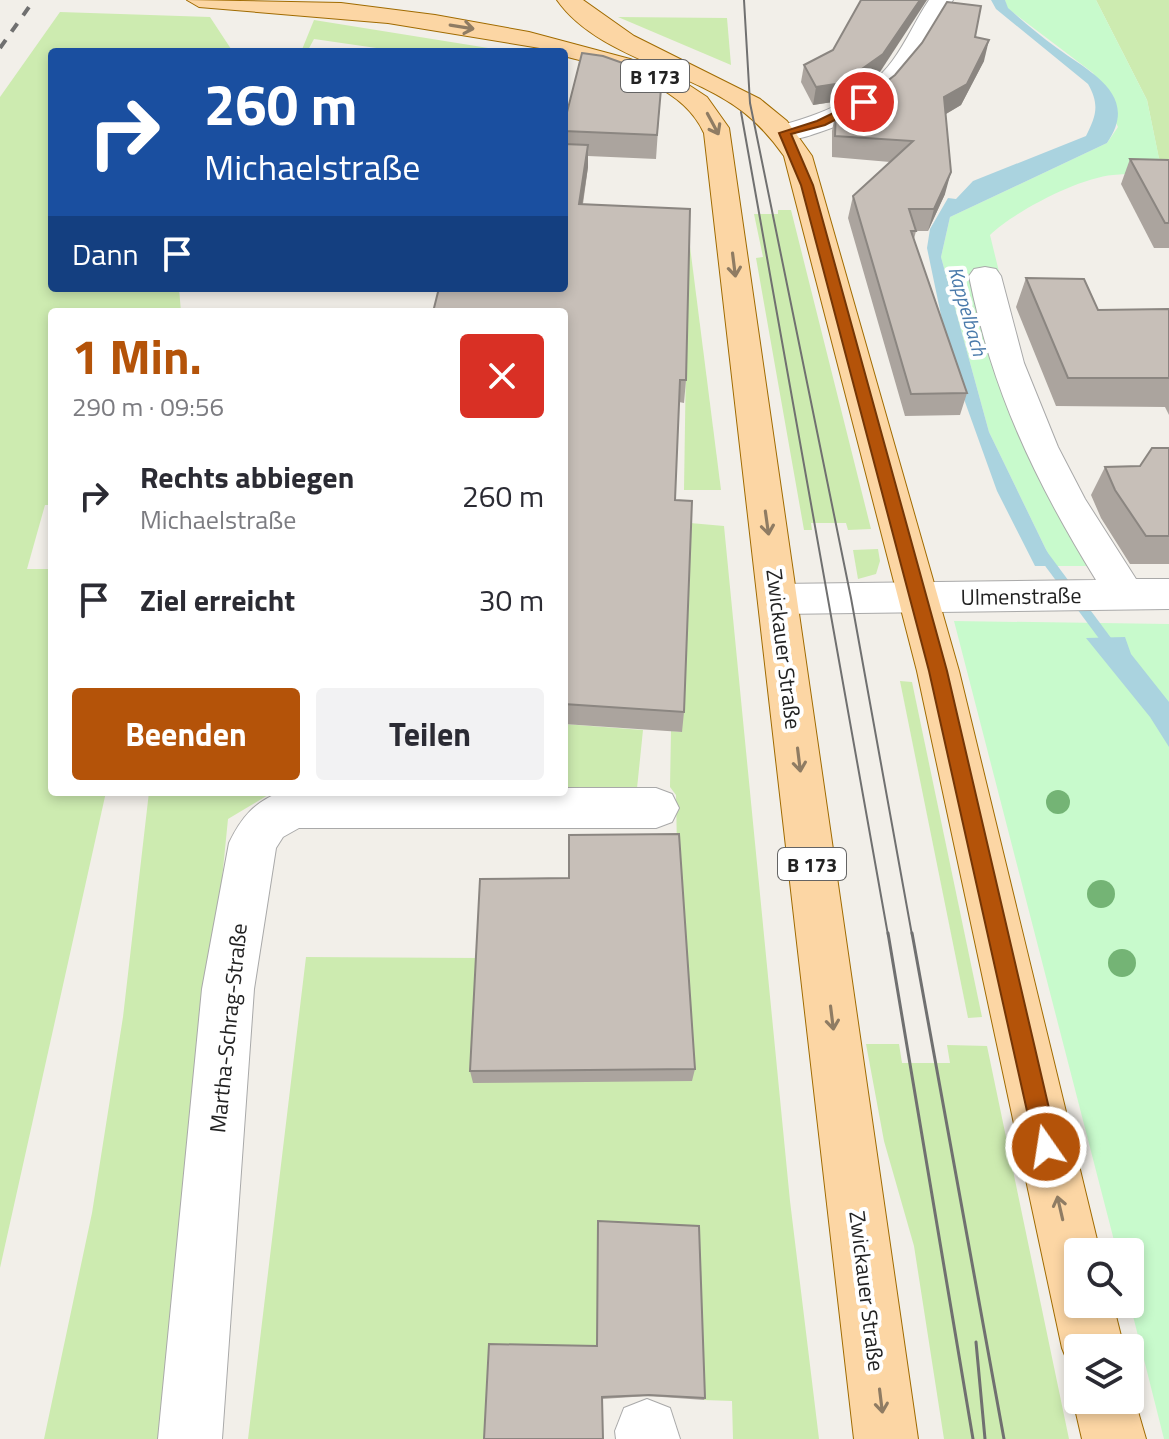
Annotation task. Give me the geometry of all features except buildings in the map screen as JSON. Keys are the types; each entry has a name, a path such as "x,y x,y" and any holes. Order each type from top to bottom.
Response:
{"main road":[{"name":"B 173","path":"199,0 307,3 420,20 526,29"},
{"name":"B 173","path":"398,0 636,50 687,69 740,97 785,133 807,185 919,598 1067,1238"},
{"path":"569,0 604,30 636,50"},
{"name":"Zwickauer Straße","path":"526,29 658,78 705,110 718,133 886,1439"},
{"path":"1108,1414 1114,1439"}],"street":[{"path":"785,133 821,123 881,91 905,61 941,0"},
{"path":"985,276 1001,348 1016,389 1110,594"},
{"name":"Ulmenstraße","path":"778,599 1169,594"},
{"name":"Martha-Schrag-Straße","path":"190,1439 228,989 253,843 266,823 292,808 656,808"}],"green space":[{"path":"1005,0 1096,0 1147,100 1159,158 1169,165 1169,175 1113,175 1083,182 1048,197 990,235 1027,386 1119,566 1054,566 989,432 941,257 950,217 1107,143 1118,127 1093,73 1007,8"},
{"path":"1096,0 1169,0 1169,165 1159,159 1147,100"},
{"path":"60,12 210,17 230,48 48,48 48,292 179,292 181,308 48,308 48,505 45,505 27,569 48,569 48,796 105,796 0,1268 0,97"},
{"path":"618,17 727,18 731,65"},
{"path":"314,20 488,48 376,48 314,39 309,48 303,48"},
{"path":"778,210 791,210 871,529 848,530 846,523 811,523 812,530 804,530 756,258 763,257 754,214 778,214"},
{"path":"688,231 721,490 684,490"},
{"path":"690,523 724,526 790,1201 819,1439 733,1439 732,1401 704,1400 697,1229 598,1225 597,1348 485,1439 248,1439 306,957 480,958 677,851 676,795 670,787 671,731 681,732"},
{"path":"878,549 880,561 876,574 858,579 853,550"},
{"path":"954,621 1169,624 1169,1439 1164,1439 1144,1360 1144,1334 1138,1334 1134,1318 1144,1318 1144,1238 1113,1238"},
{"path":"900,681 912,682 982,1017 968,1018"},
{"path":"568,724 643,730 636,798 568,792"},
{"path":"149,796 266,796 228,819 166,1439 44,1439 92,1213 123,1017"},
{"path":"866,1044 899,1044 902,1063 950,1063 947,1045 987,1046 1069,1439 944,1439 914,1246 884,1141"}],"water":[{"path":"991,0 1005,0 1008,8 1032,29 1096,76 1115,98 1118,111 1116,126 1107,143 950,217 941,257 989,432 1054,566 1035,566 997,491 951,363 927,248 930,229 948,198 956,199 973,181 1086,136 1095,104 1088,84 996,9"},
{"path":"1125,637 1131,654 1169,702 1169,747 1150,717 1086,638"}],"waterway":[{"name":"Kappelbach","path":"1041,552 1113,649"}],"tram line":[{"path":"744,0 750,103 851,598 912,935"},
{"path":"741,112 888,935"},
{"path":"888,933 973,1439"},
{"path":"912,933 1004,1439"},
{"path":"976,1342 985,1439"}],"railway":[{"path":"0,48 34,0"}],"route":[{"path":"864,102 821,123 785,133 798,156 807,185 938,671 1046,1147"}]}
